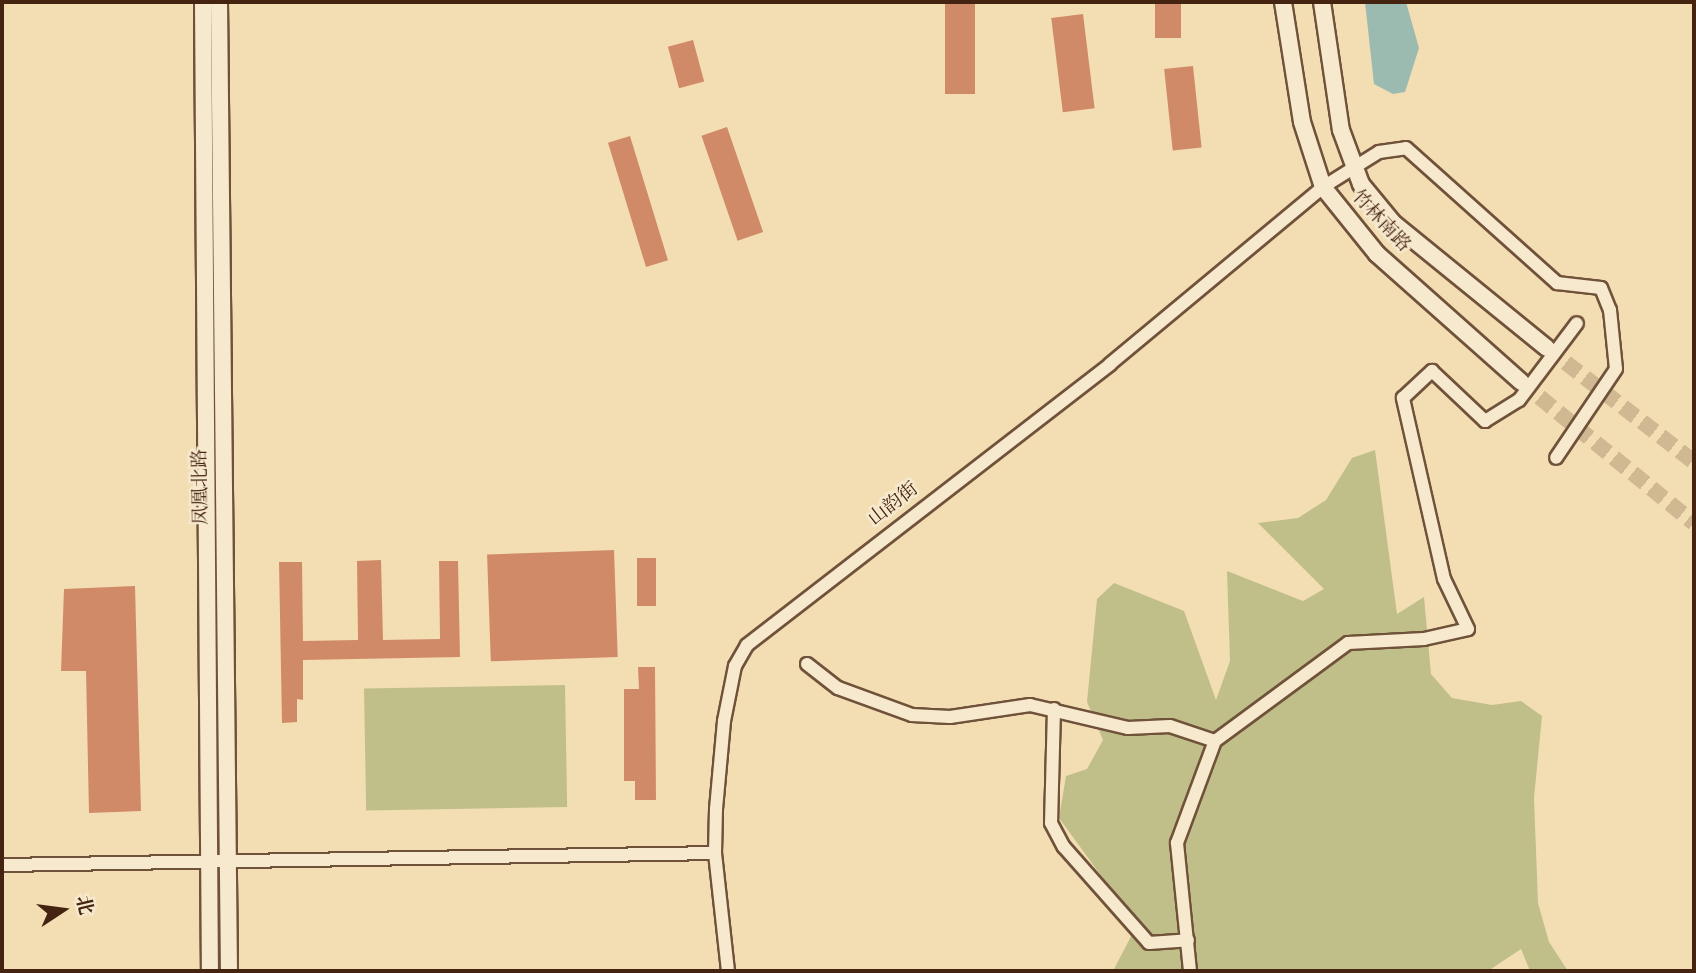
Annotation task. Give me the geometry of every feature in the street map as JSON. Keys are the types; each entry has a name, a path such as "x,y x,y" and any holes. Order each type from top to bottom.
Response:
{"street":[{"name":"凤凰北路","path":"203,2 207,862 210,971"},
{"name":"凤凰北路","path":"219,2 229,971"},
{"name":"竹林南路","path":"1283,2 1302,122 1323,187 1353,230 1521,382"},
{"name":"竹林南路","path":"1322,2 1335,102 1354,168 1393,223 1547,348"},
{"name":"山韵街","path":"728,971 715,853 724,721 735,666 747,645 1110,364 1323,187 1379,152 1406,148 1557,283 1601,288 1610,310 1616,369 1556,458"},
{"path":"1190,971 1177,843 1215,741 1348,643 1424,639 1468,629 1444,579 1403,398 1432,371 1485,421 1519,400 1577,323"},
{"path":"807,664 838,688 912,715 950,717 1030,705 1128,728 1170,726 1215,741"},
{"path":"1054,709 1051,823 1064,847 1149,943 1188,940"},
{"path":"2,865 715,853"}],"shaded area":[{"path":"1375,450 1397,614 1424,597 1431,674 1452,698 1492,705 1521,701 1542,716 1534,798 1538,903 1549,942 1568,971 1530,971 1521,949 1488,971 1113,971 1137,925 1059,818 1066,776 1087,769 1103,740 1087,702 1097,599 1114,583 1184,611 1216,700 1230,661 1227,571 1303,601 1324,589 1258,523 1298,518 1326,500 1352,458"},
{"path":"565,685 567,807 366,810 364,689"}],"water":[{"path":"1365,2 1406,2 1419,48 1405,92 1393,94 1374,84"}],"building":[{"path":"945,2 975,2 975,94 945,94"},
{"path":"1155,2 1181,2 1181,38 1155,38"},
{"path":"1083,14 1095,108 1063,112 1051,18"},
{"path":"693,40 704,82 679,88 668,47"},
{"path":"1193,66 1202,148 1173,151 1164,69"},
{"path":"727,127 763,232 738,241 701,136"},
{"path":"630,136 668,260 646,267 608,143"},
{"path":"614,550 618,657 491,661 487,554"},
{"path":"637,558 656,558 656,606 637,606"},
{"path":"381,560 383,640 440,639 439,561 458,561 460,657 303,660 303,700 297,699 297,722 282,723 279,562 302,562 303,641 358,640 357,561"},
{"path":"135,586 141,811 89,813 86,671 61,671 64,589"},
{"path":"638,667 655,667 656,800 635,800 635,781 624,781 624,689 639,689"}],"tunnel":[{"path":"1547,348 1694,462"},
{"path":"1521,382 1694,523"}]}
